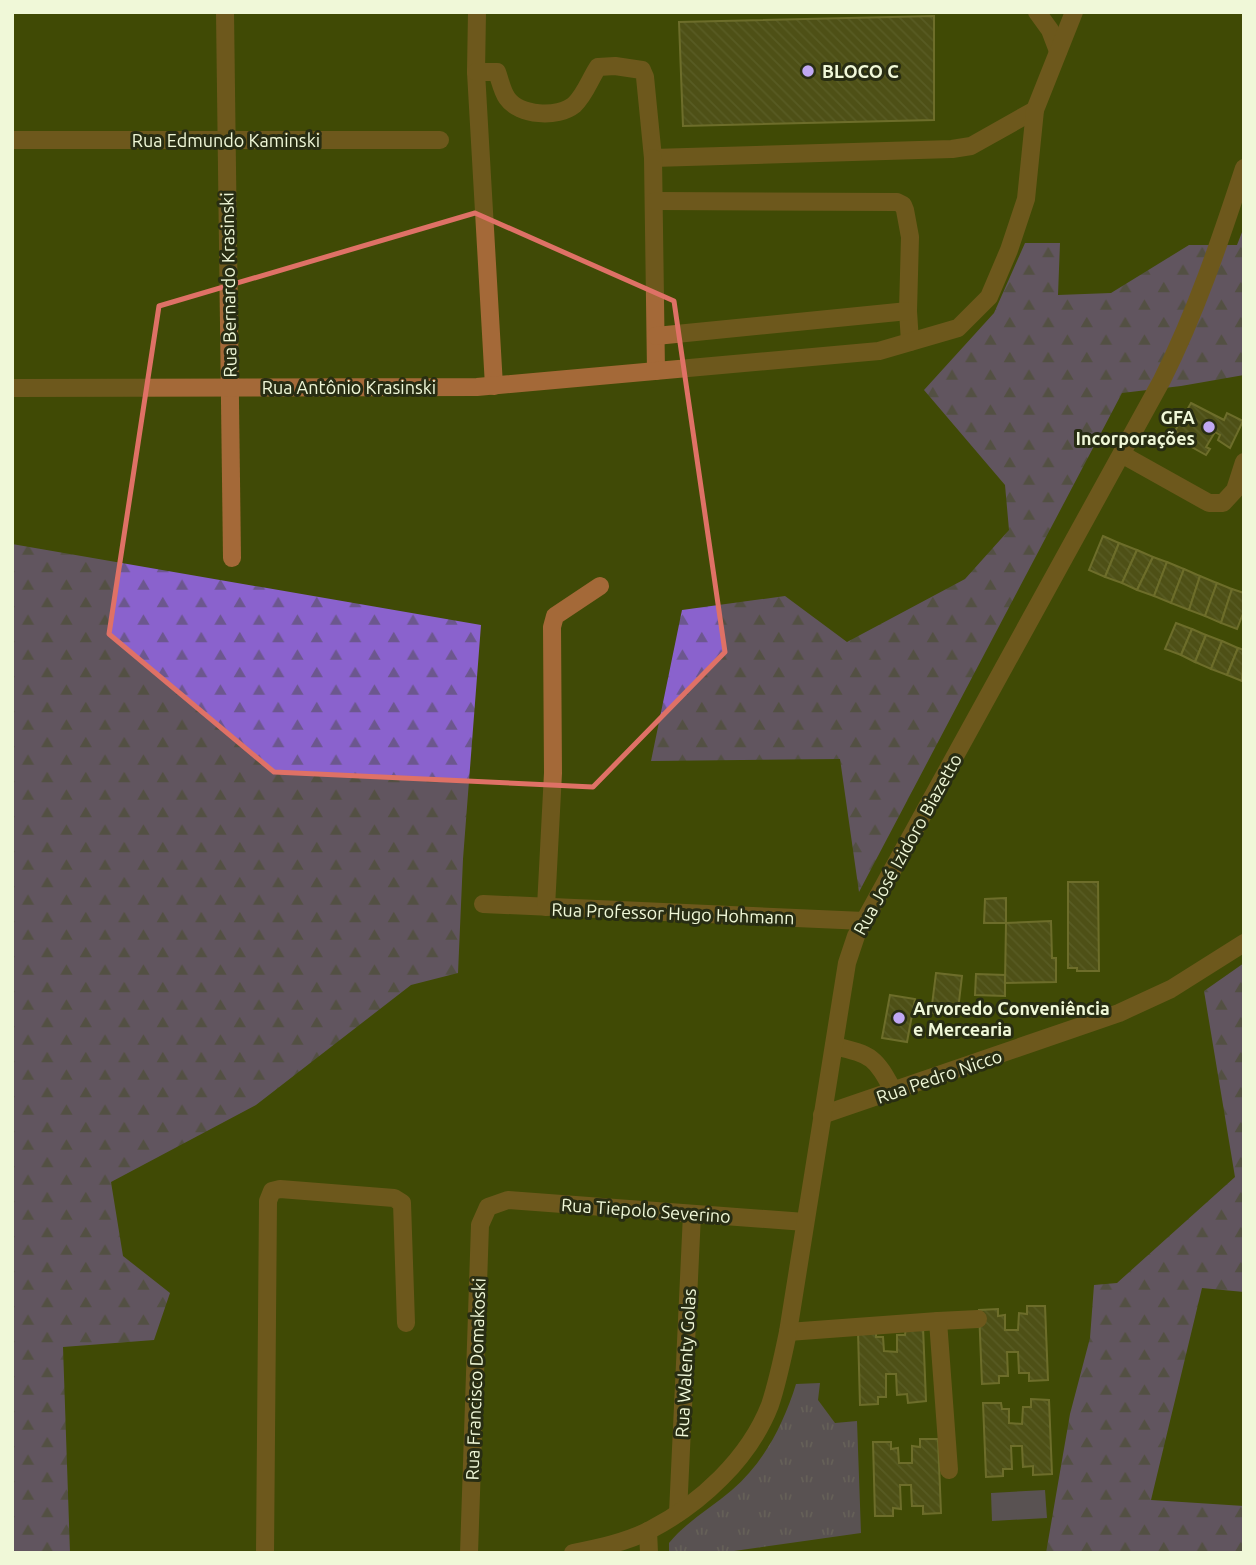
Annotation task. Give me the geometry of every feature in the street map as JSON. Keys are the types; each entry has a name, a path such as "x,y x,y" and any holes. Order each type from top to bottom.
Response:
{"street":[{"name":"Rua Bernardo Krasinski","path":"225,12 232,558"},
{"path":"477,12 476,72 485,386"},
{"path":"1037,12 1050,30 1058,51"},
{"name":"Rua Antônio Krasinski","path":"12,388 485,386 879,351 958,327 989,297 1009,250 1026,199 1035,110 1074,12"},
{"path":"476,72 497,72 506,97 514,105 531,112 552,113 573,106 598,67 642,69 645,76 655,201 656,371"},
{"path":"653,158 952,149 971,146 1035,110"},
{"name":"Rua Edmundo Kaminski","path":"12,140 440,140"},
{"name":"Rua José Izidoro Biazetto","path":"573,1553 616,1543 648,1531 678,1513 730,1468 752,1440 769,1407 788,1332 850,950 1123,455 1184,336 1244,168"},
{"path":"655,201 897,202 903,205 910,237 910,342"},
{"path":"656,336 908,311"},
{"path":"1123,455 1209,503 1223,503 1235,490 1244,462"},
{"path":"546,907 552,773 552,627 555,616 600,586"},
{"name":"Rua Professor Hugo Hohmann","path":"483,904 864,921"},
{"name":"Rua Pedro Nicco","path":"822,1115 1142,1003 1171,989 1244,943"},
{"path":"834,1046 862,1052 878,1063 894,1092"},
{"path":"265,1553 268,1201 272,1191 280,1189 394,1198 402,1203 406,1323"},
{"name":"Rua Tiepolo Severino","path":"488,1207 508,1200 805,1222"},
{"name":"Rua Francisco Domakoski","path":"469,1553 480,1225 488,1207"},
{"name":"Rua Walenty Golas","path":"678,1513 692,1214"},
{"path":"788,1332 978,1319"},
{"path":"938,1321 949,1470"},
{"path":"648,1531 649,1553"}],"highlighted area":[{"path":"475,213 674,301 725,652 593,787 274,772 109,634 159,306"}],"green space":[{"path":"1244,227 1244,375 1122,393 859,892 840,759 651,761 682,610 785,596 847,642 965,579 1009,530 1005,485 924,390 994,313 1025,243 1060,243 1058,295 1111,293 1189,245 1237,245"},
{"path":"12,544 481,625 463,859 458,973 411,985 256,1105 111,1182 123,1256 170,1293 154,1340 63,1347 70,1553 12,1553"},
{"path":"1244,963 1244,1292 1202,1288 1151,1500 1244,1506 1244,1553 1046,1553 1070,1414 1090,1338 1094,1285 1117,1283 1235,1177 1204,991"},
{"path":"820,1383 818,1400 835,1423 857,1421 861,1533 720,1553 669,1553 669,1543 676,1535 732,1490 754,1468 779,1428 796,1384"},
{"path":"1045,1490 1047,1518 992,1521 991,1493"}],"building":[{"name":"BLOCO C","path":"934,16 934,120 683,126 679,22"},
{"name":"GFA Incorporações","path":"1191,403 1224,420 1227,413 1243,421 1230,448 1218,440 1220,435 1215,432 1206,447 1210,449 1206,455 1172,436"},
{"path":"1103,536 1119,543 1105,577 1089,570"},
{"path":"1119,543 1137,550 1122,583 1105,577"},
{"path":"1137,550 1153,557 1137,590 1122,583"},
{"path":"1153,557 1167,562 1154,596 1137,590"},
{"path":"1167,562 1184,569 1171,603 1154,596"},
{"path":"1184,569 1200,576 1189,610 1171,603"},
{"path":"1200,576 1217,583 1205,616 1189,610"},
{"path":"1217,583 1232,589 1221,623 1205,616"},
{"path":"1232,589 1244,593 1244,611 1237,629 1221,623"},
{"path":"1176,623 1192,629 1181,655 1165,649"},
{"path":"1192,629 1206,635 1195,662 1181,655"},
{"path":"1206,635 1222,641 1211,669 1195,662"},
{"path":"1222,641 1238,648 1227,675 1211,669"},
{"path":"1238,648 1244,650 1242,681 1227,675"},
{"path":"1068,882 1098,882 1099,971 1077,971 1077,968 1068,968"},
{"path":"1006,898 1006,923 984,923 985,899"},
{"path":"1051,921 1056,982 1005,983 1006,923"},
{"path":"936,973 962,976 958,1010 946,1009 946,1014 931,1013"},
{"path":"976,974 1005,975 1005,996 975,995"},
{"name":"Arvoredo Conveniência e Mercearia","path":"890,995 915,999 907,1042 882,1038"},
{"path":"1027,1306 1045,1306 1048,1380 1029,1381 1029,1373 1019,1373 1018,1352 1007,1352 1008,1376 999,1376 999,1383 982,1384 979,1310 998,1309 998,1316 1005,1315 1005,1330 1018,1330 1019,1313 1027,1314"},
{"path":"906,1327 923,1327 926,1401 908,1403 907,1394 897,1395 896,1374 886,1374 886,1397 878,1397 878,1404 860,1405 858,1331 876,1331 876,1337 883,1337 884,1351 897,1352 897,1335 905,1335"},
{"path":"1031,1399 1049,1400 1052,1474 1033,1475 1033,1466 1023,1467 1022,1446 1011,1446 1012,1469 1003,1469 1003,1476 986,1477 983,1403 1001,1403 1002,1409 1009,1409 1009,1423 1022,1424 1023,1407 1031,1407"},
{"path":"920,1439 938,1439 941,1513 923,1514 923,1506 912,1506 911,1485 900,1485 901,1509 893,1508 893,1516 875,1516 873,1442 891,1442 891,1449 898,1448 899,1463 912,1463 912,1446 920,1447"}],"place":[{"name":"BLOCO C","path":"808,71"},
{"name":"GFA Incorporações","path":"1209,427"},
{"name":"Arvoredo Conveniência e Mercearia","path":"899,1018"}]}
